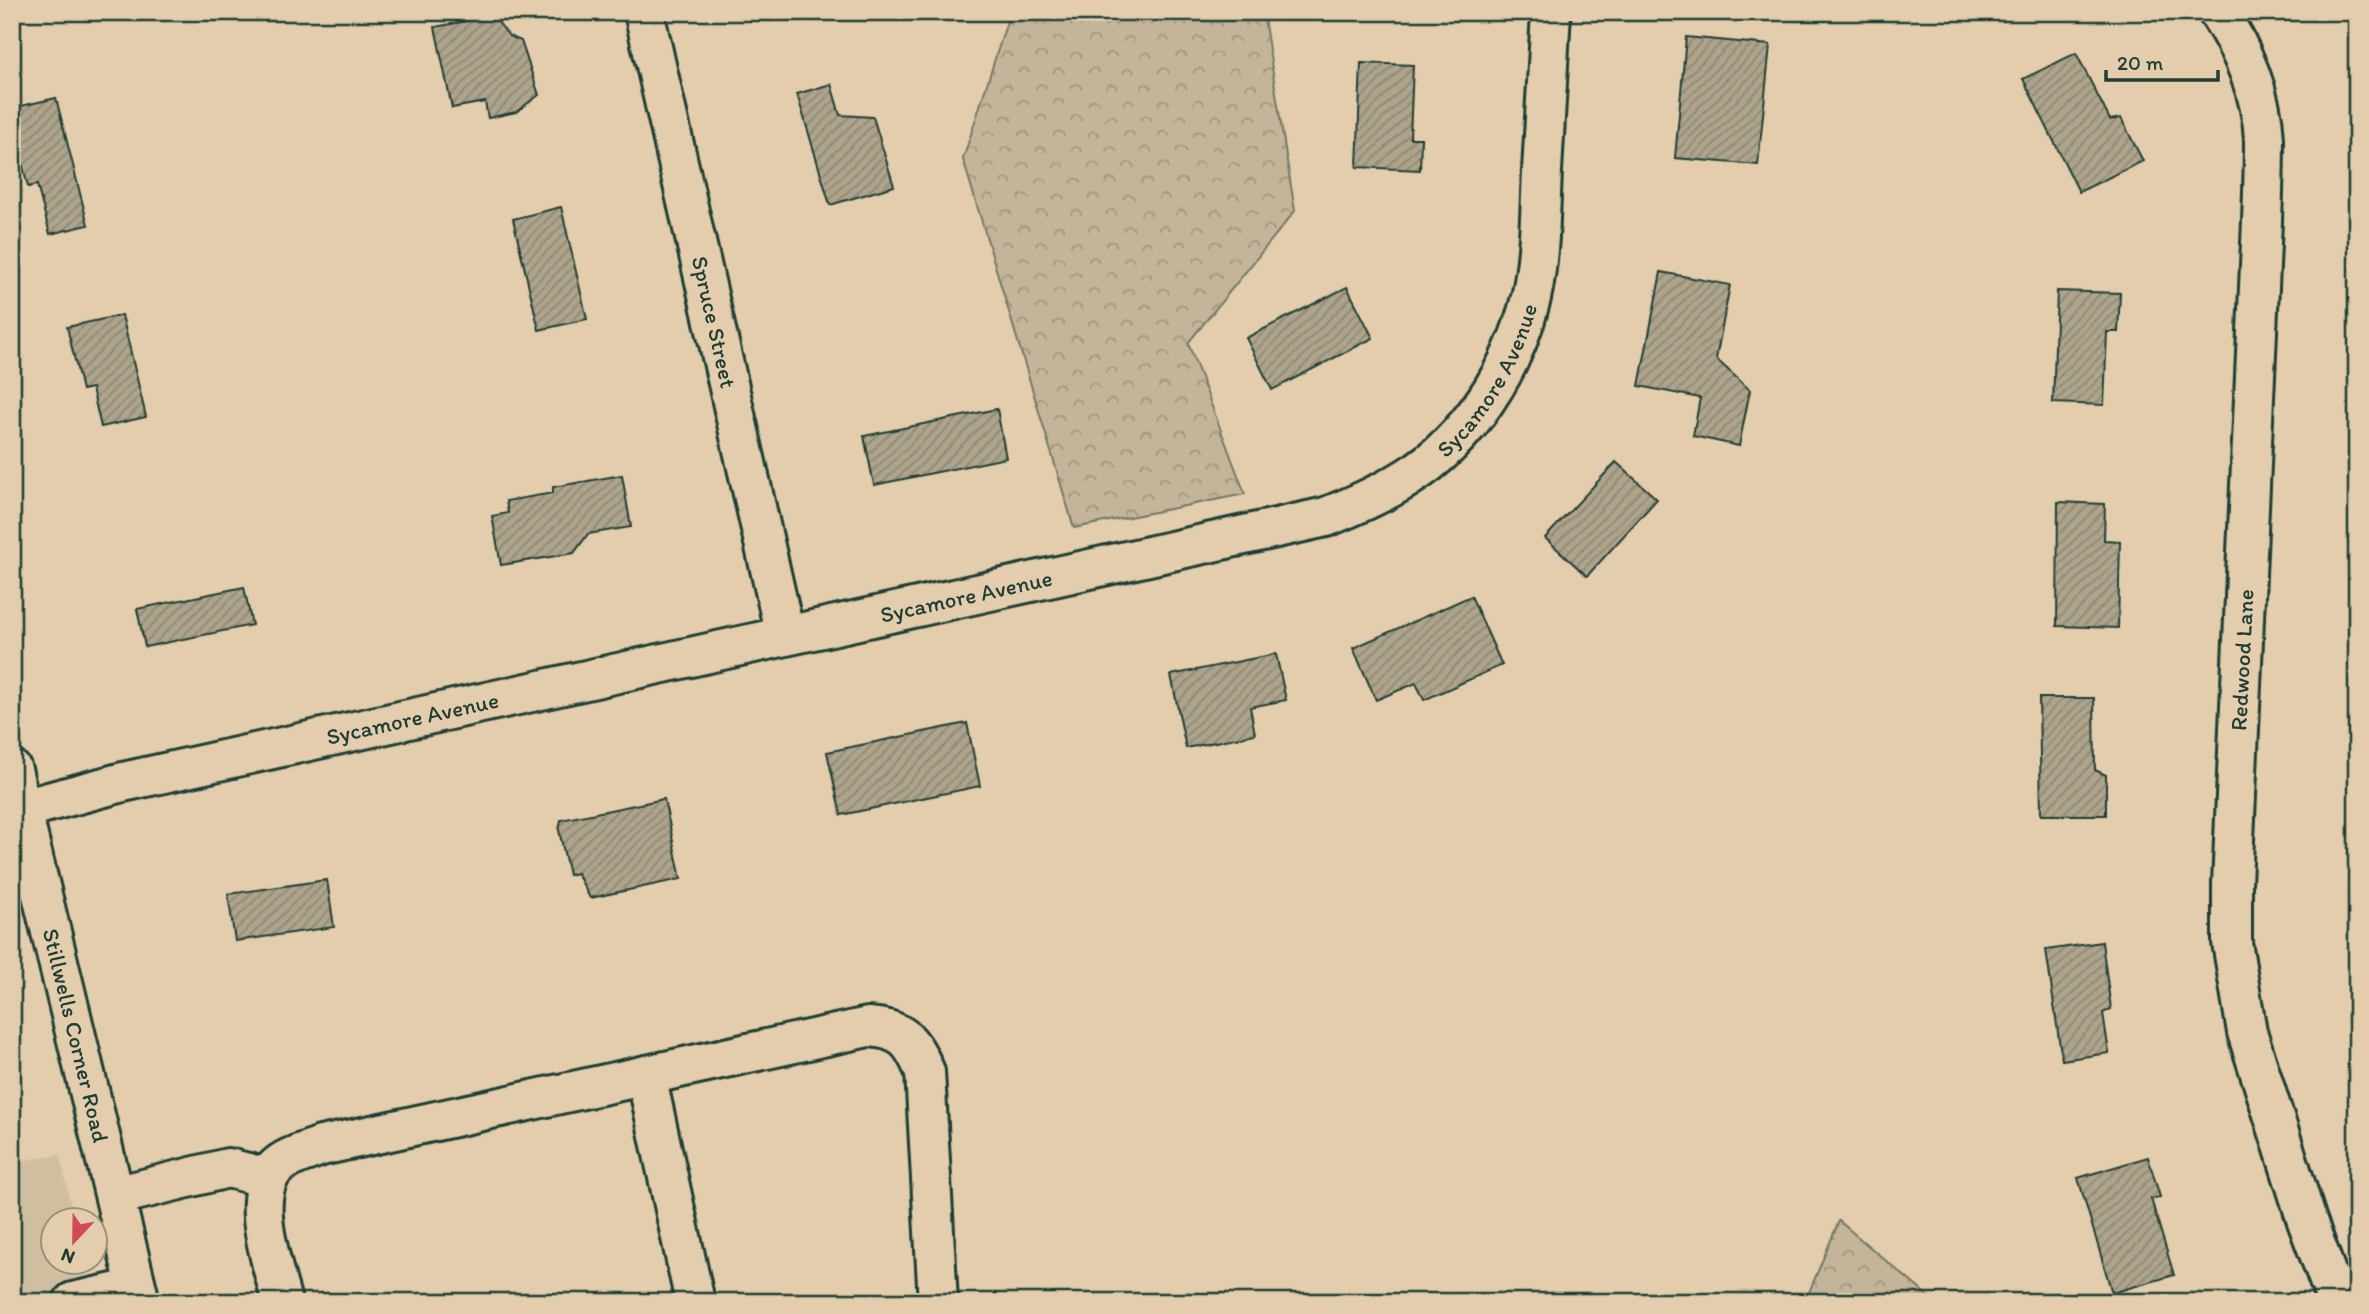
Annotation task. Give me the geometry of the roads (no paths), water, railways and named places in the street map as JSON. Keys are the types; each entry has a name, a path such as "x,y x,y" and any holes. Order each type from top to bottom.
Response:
{"street":[{"name":"Spruce Street","path":"644,12 785,635"},
{"name":"Sycamore Avenue","path":"22,809 123,782 1326,517 1363,503 1409,477 1436,457 1470,422 1497,382 1517,341 1531,298 1538,247 1551,12"},
{"name":"Redwood Lane","path":"2218,12 2242,54 2259,104 2264,136 2262,235 2232,870 2232,942 2247,1032 2307,1222 2337,1302"},
{"name":"Stillwells Corner Road","path":"12,770 138,1295"},
{"path":"282,1302 264,1226 262,1199 268,1178 281,1163 321,1146 868,1027 886,1028 901,1034 915,1047 925,1072 938,1302"},
{"path":"646,1075 695,1302"},
{"path":"115,1196 228,1168 268,1178"},
{"path":"73,1302 138,1295"}]}
